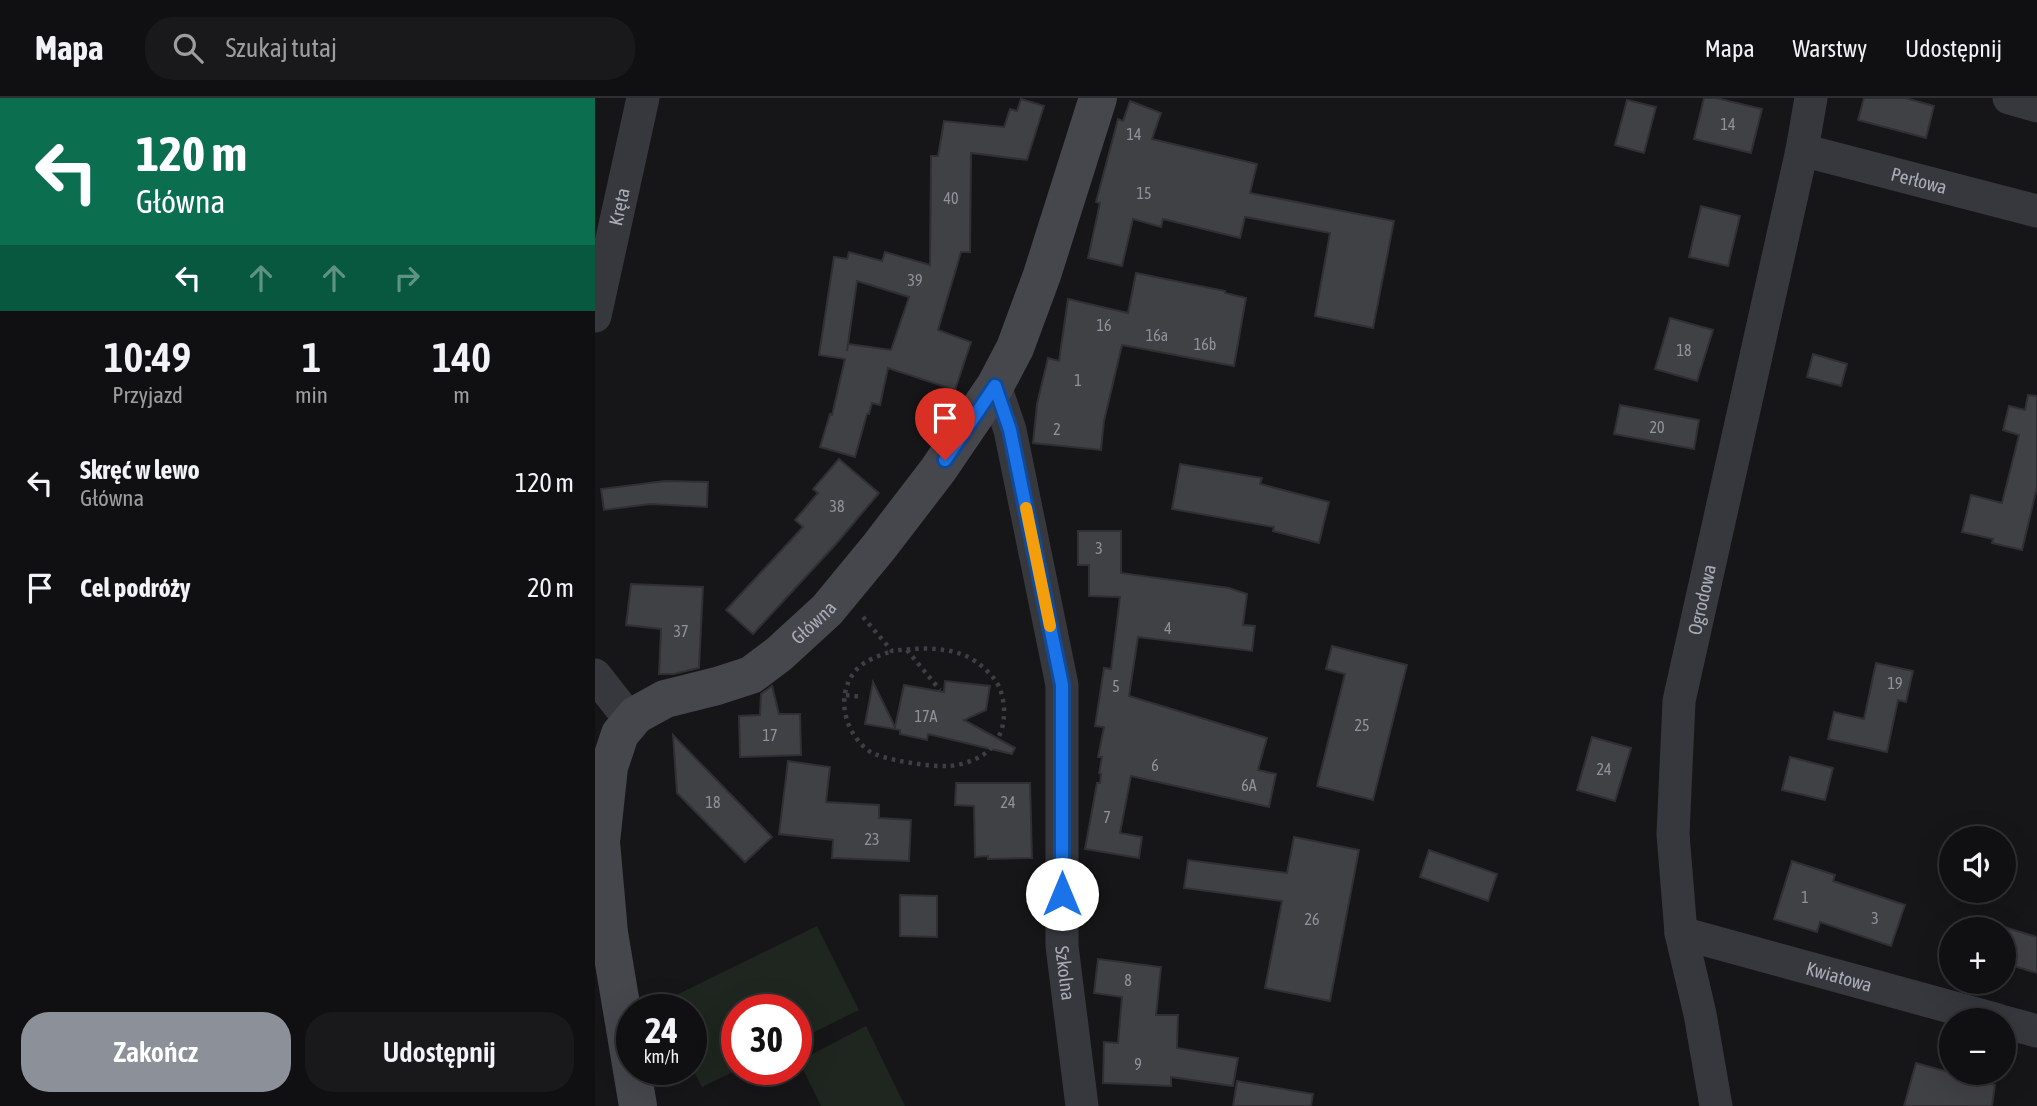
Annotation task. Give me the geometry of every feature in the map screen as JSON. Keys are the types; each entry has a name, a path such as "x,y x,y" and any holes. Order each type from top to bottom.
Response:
{"street":[{"name":"Kręta","path":"595,316 643,98"},
{"name":"Główna","path":"638,1106 608,933 601,842 609,767 619,734 636,715 665,699 751,675 779,654 827,610 938,470 995,386 1015,348 1042,275 1098,98"},
{"name":"Ogrodowa","path":"1716,1106 1700,1014 1681,933 1672,834 1679,701 1802,150 1811,98"},
{"path":"2009,98 2037,106"},
{"name":"Perłowa","path":"1802,150 2037,211"},
{"name":"Szkolna","path":"995,386 1010,430 1062,685 1062,946 1082,1106"},
{"path":"595,675 631,721"},
{"name":"Kwiatowa","path":"1681,933 1954,1008"},
{"path":"2016,1025 2037,1031"}],"path":[{"path":"841,593 892,651"},
{"path":"918,648 967,656 988,672 1000,687 1004,706 1003,726 997,744 987,754 948,766 886,758 871,752 858,741 847,725 844,704 847,685 859,668 873,658 892,651 918,648"},
{"path":"906,649 940,690"},
{"path":"845,695 863,697"}],"shaded area":[{"path":"817,926 859,1010 812,1033 812,994 721,994 721,1078 707,1085 707,994 678,994"},
{"path":"866,1026 905,1106 821,1106 811,1085 812,1054"}],"building":[{"path":"1704,98 1716,98 1762,109 1751,153 1694,139"},
{"path":"1864,98 1905,98 1934,106 1926,138 1858,120"},
{"path":"1021,99 1044,106 1027,160 971,153 970,252 961,252 938,330 971,342 955,390 888,368 880,405 872,403 855,457 820,447 830,414 832,415 845,359 819,355 834,257 847,259 849,252 882,261 885,252 930,265 931,156 938,156 944,121 1004,127 1010,109 1017,111","holes":["857,281 909,297 891,350 848,344"]},
{"path":"1627,100 1656,107 1644,153 1615,145"},
{"path":"1130,101 1161,113 1152,139 1257,164 1250,193 1394,221 1373,328 1315,316 1330,233 1245,217 1240,238 1163,219 1161,227 1133,219 1122,266 1088,258 1100,203 1096,202 1118,119 1123,121"},
{"path":"1701,206 1740,216 1728,266 1689,257"},
{"path":"1136,273 1225,291 1246,298 1234,366 1122,345 1104,421 1101,450 1033,443 1037,404 1048,358 1059,361 1068,299 1128,313"},
{"path":"1670,318 1713,330 1697,381 1655,369"},
{"path":"1813,354 1847,364 1841,386 1807,377"},
{"path":"2028,395 2037,396 2037,487 2022,550 1992,543 1993,539 1962,532 1971,495 2002,503 2019,435 2003,430 2009,406 2025,410"},
{"path":"1620,405 1699,420 1694,449 1614,434"},
{"path":"839,459 879,493 753,634 726,610 803,527 795,520 818,493 813,489"},
{"path":"1180,464 1262,478 1260,484 1329,502 1319,543 1273,531 1274,527 1172,509"},
{"path":"665,481 708,482 707,507 650,504 604,510 601,489"},
{"path":"1078,531 1121,531 1121,573 1229,588 1247,594 1243,625 1255,626 1252,651 1138,637 1129,696 1267,738 1258,770 1276,774 1269,807 1131,776 1120,833 1142,837 1139,858 1085,849 1101,774 1102,757 1098,757 1104,727 1095,726 1104,668 1111,669 1120,597 1089,596 1089,565 1078,565"},
{"path":"631,584 703,587 699,668 674,674 659,674 661,629 626,625"},
{"path":"1332,646 1407,665 1373,800 1317,786 1345,674 1326,669"},
{"path":"1876,663 1913,671 1906,702 1898,700 1887,752 1828,739 1834,712 1864,719"},
{"path":"945,681 990,686 986,710 964,720 1015,748 1012,754 928,734 927,740 900,734 900,730 865,724 873,682 895,727 904,685 944,692"},
{"path":"772,686 779,714 800,714 801,755 740,757 739,716 760,715 761,694"},
{"path":"673,735 772,837 745,862 677,793"},
{"path":"1592,737 1631,748 1615,801 1577,790"},
{"path":"1790,757 1833,768 1825,800 1782,790"},
{"path":"788,761 830,767 826,802 879,805 879,818 911,820 909,861 832,858 833,840 779,834"},
{"path":"956,783 1030,783 1032,858 975,857 974,806 955,805"},
{"path":"1294,837 1359,850 1330,1001 1265,988 1282,901 1184,888 1188,860 1287,873"},
{"path":"1429,850 1497,874 1488,901 1420,877"},
{"path":"1792,861 1835,875 1833,881 1905,905 1891,946 1820,922 1817,932 1774,919"},
{"path":"900,895 937,896 937,937 900,936"},
{"path":"2016,931 2037,937 2037,973 2016,967"},
{"path":"1098,959 1161,967 1156,1015 1178,1015 1177,1048 1238,1058 1233,1086 1171,1077 1171,1086 1103,1083 1104,1042 1118,1043 1122,997 1094,993"},
{"path":"1916,1063 1939,1069 1939,1085 1995,1085 1992,1106 1904,1106"},
{"path":"1237,1081 1313,1094 1311,1106 1233,1106"}],"slow traffic":[{"path":"1026,508 1050,626"}],"route":[{"path":"945,460 995,386 1010,430 1062,685 1062,894"}]}
